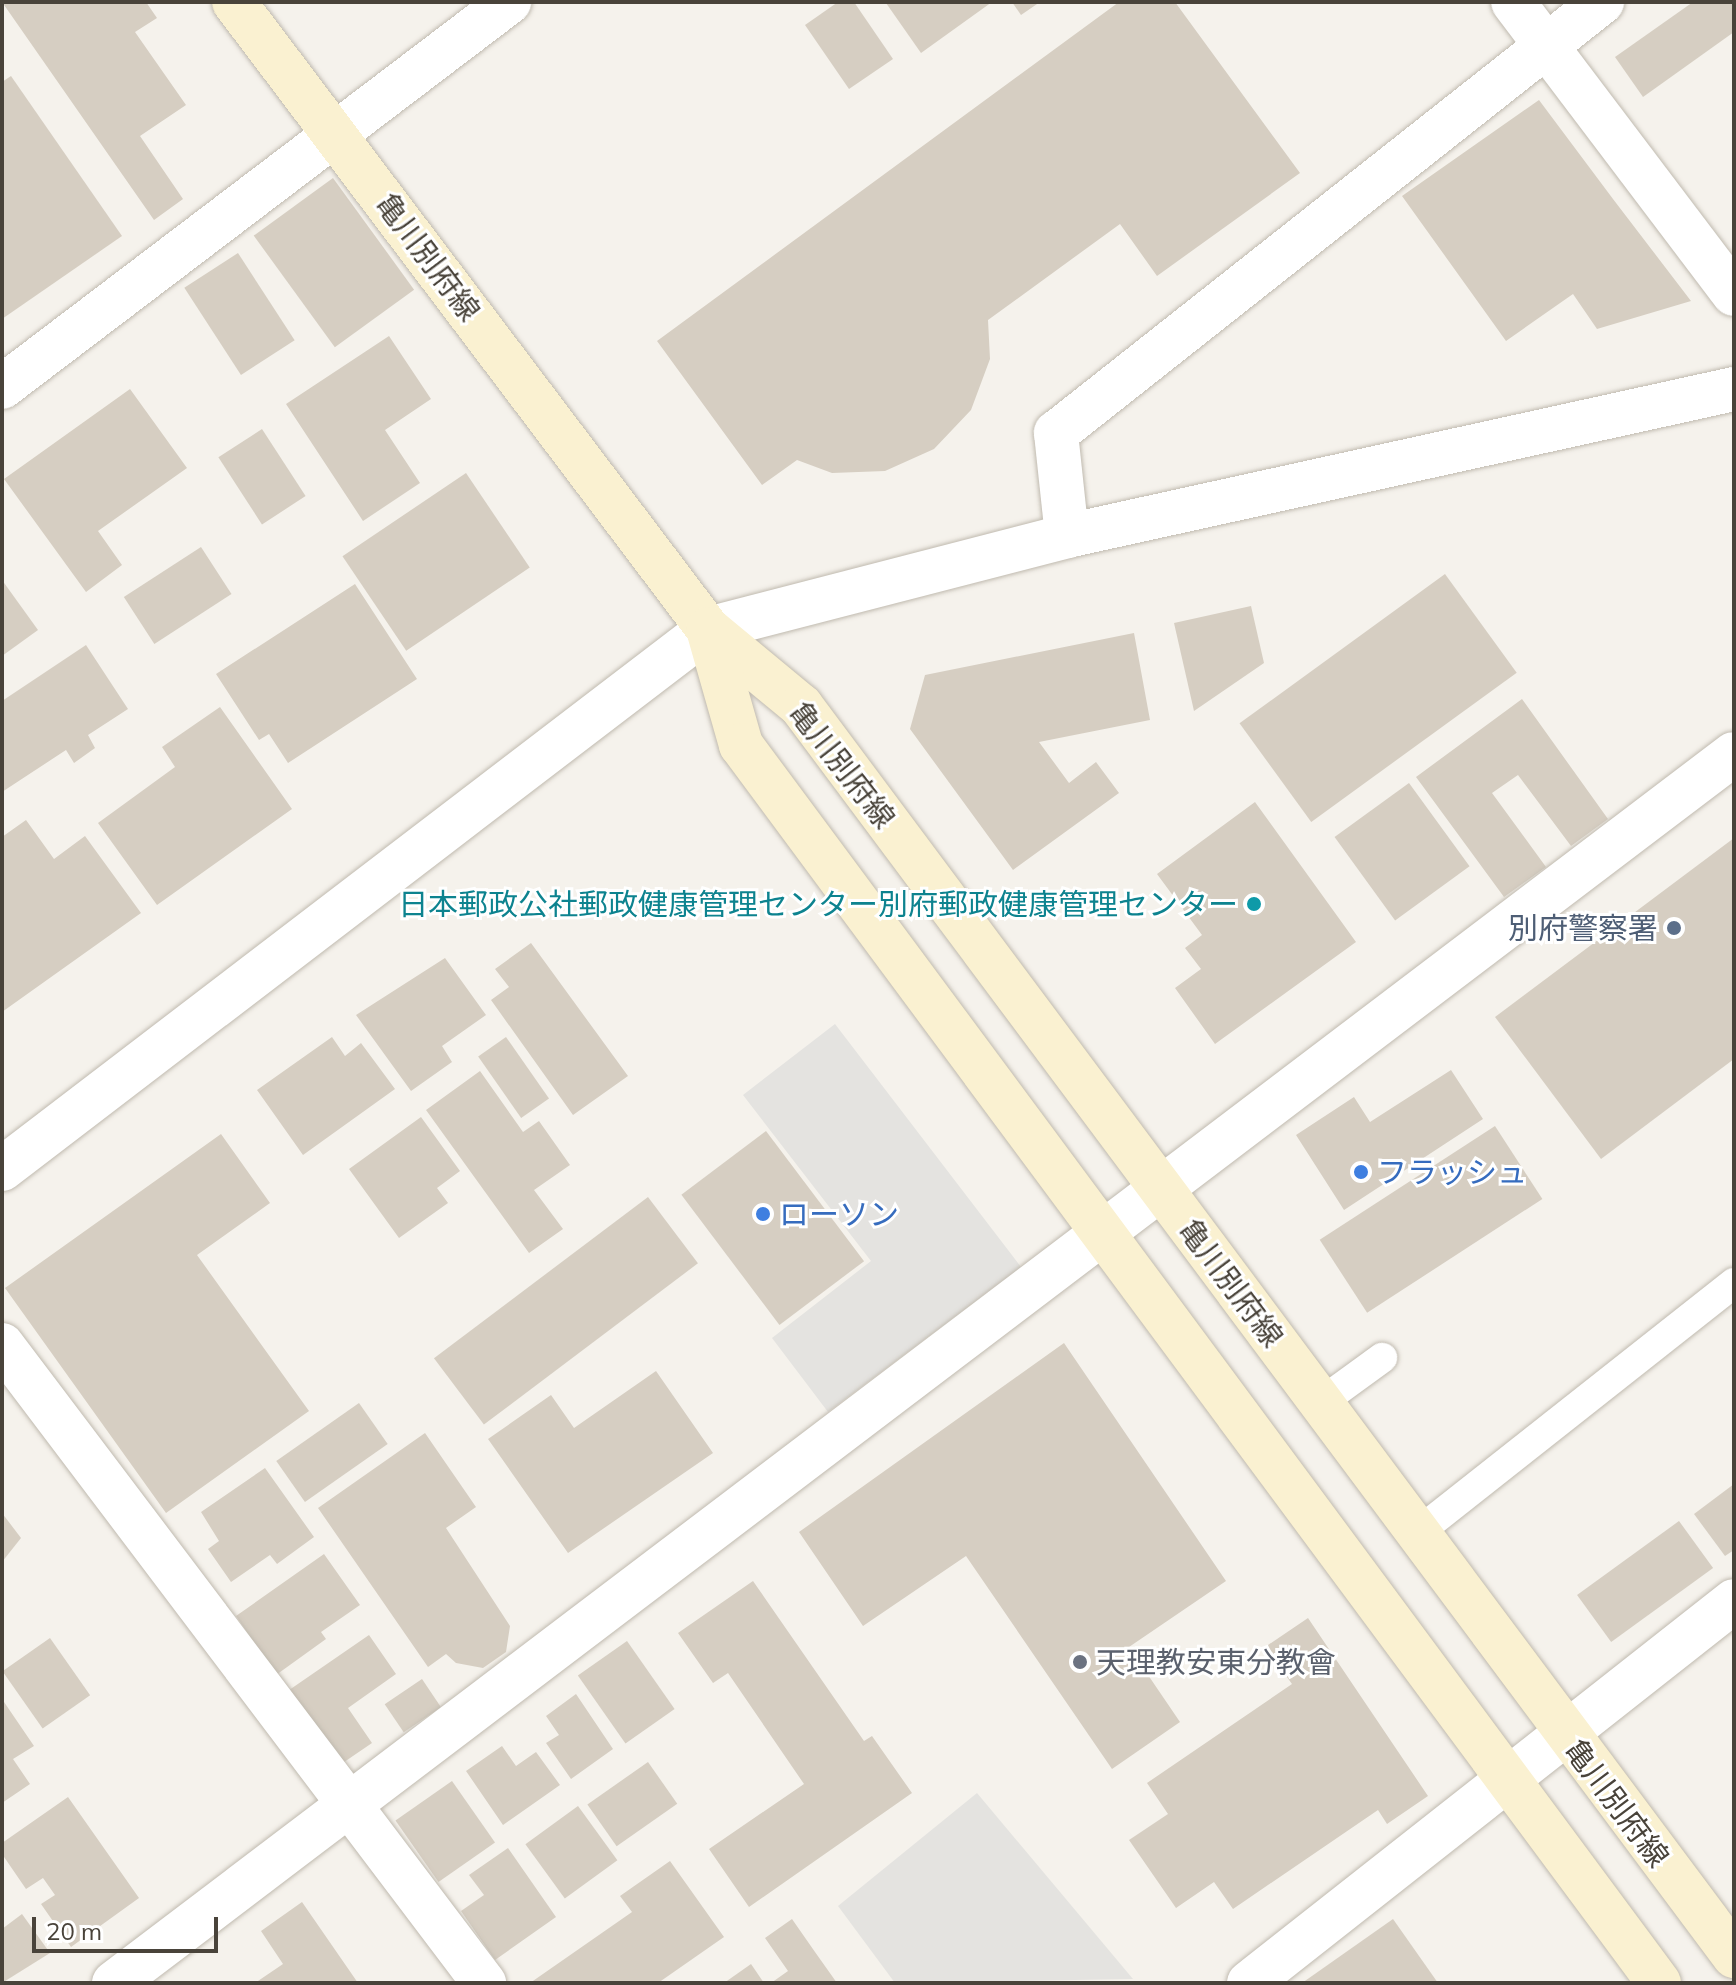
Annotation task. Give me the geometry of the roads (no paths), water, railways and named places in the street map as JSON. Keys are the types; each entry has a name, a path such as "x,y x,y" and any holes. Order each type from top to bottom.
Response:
{"main road":[{"name":"亀川別府線","path":"234,2 708,629 801,706 1564,1733 1734,1956"},
{"name":"亀川別府線","path":"708,629 741,745 1659,1983"}],"street":[{"path":"2,387 509,2"},
{"path":"1513,2 1734,294"},
{"path":"1067,536 1056,433 1602,2"},
{"path":"2,1169 708,629 1067,536 1734,389"},
{"path":"114,1983 355,1806 1102,1232 1734,754"},
{"path":"2,1345 355,1806 484,1983"},
{"path":"1249,1983 1734,1601"}],"lane":[{"path":"1416,1534 1734,1283"},
{"path":"1320,1403 1382,1358"}],"place":[{"name":"日本郵政公社郵政健康管理センター別府郵政健康管理センター","path":"1254,904"},
{"name":"別府警察署","path":"1674,928"},
{"name":"フラッシュ","path":"1361,1172"},
{"name":"ローソン","path":"763,1214"},
{"name":"天理教安東分教會","path":"1080,1662"}]}
